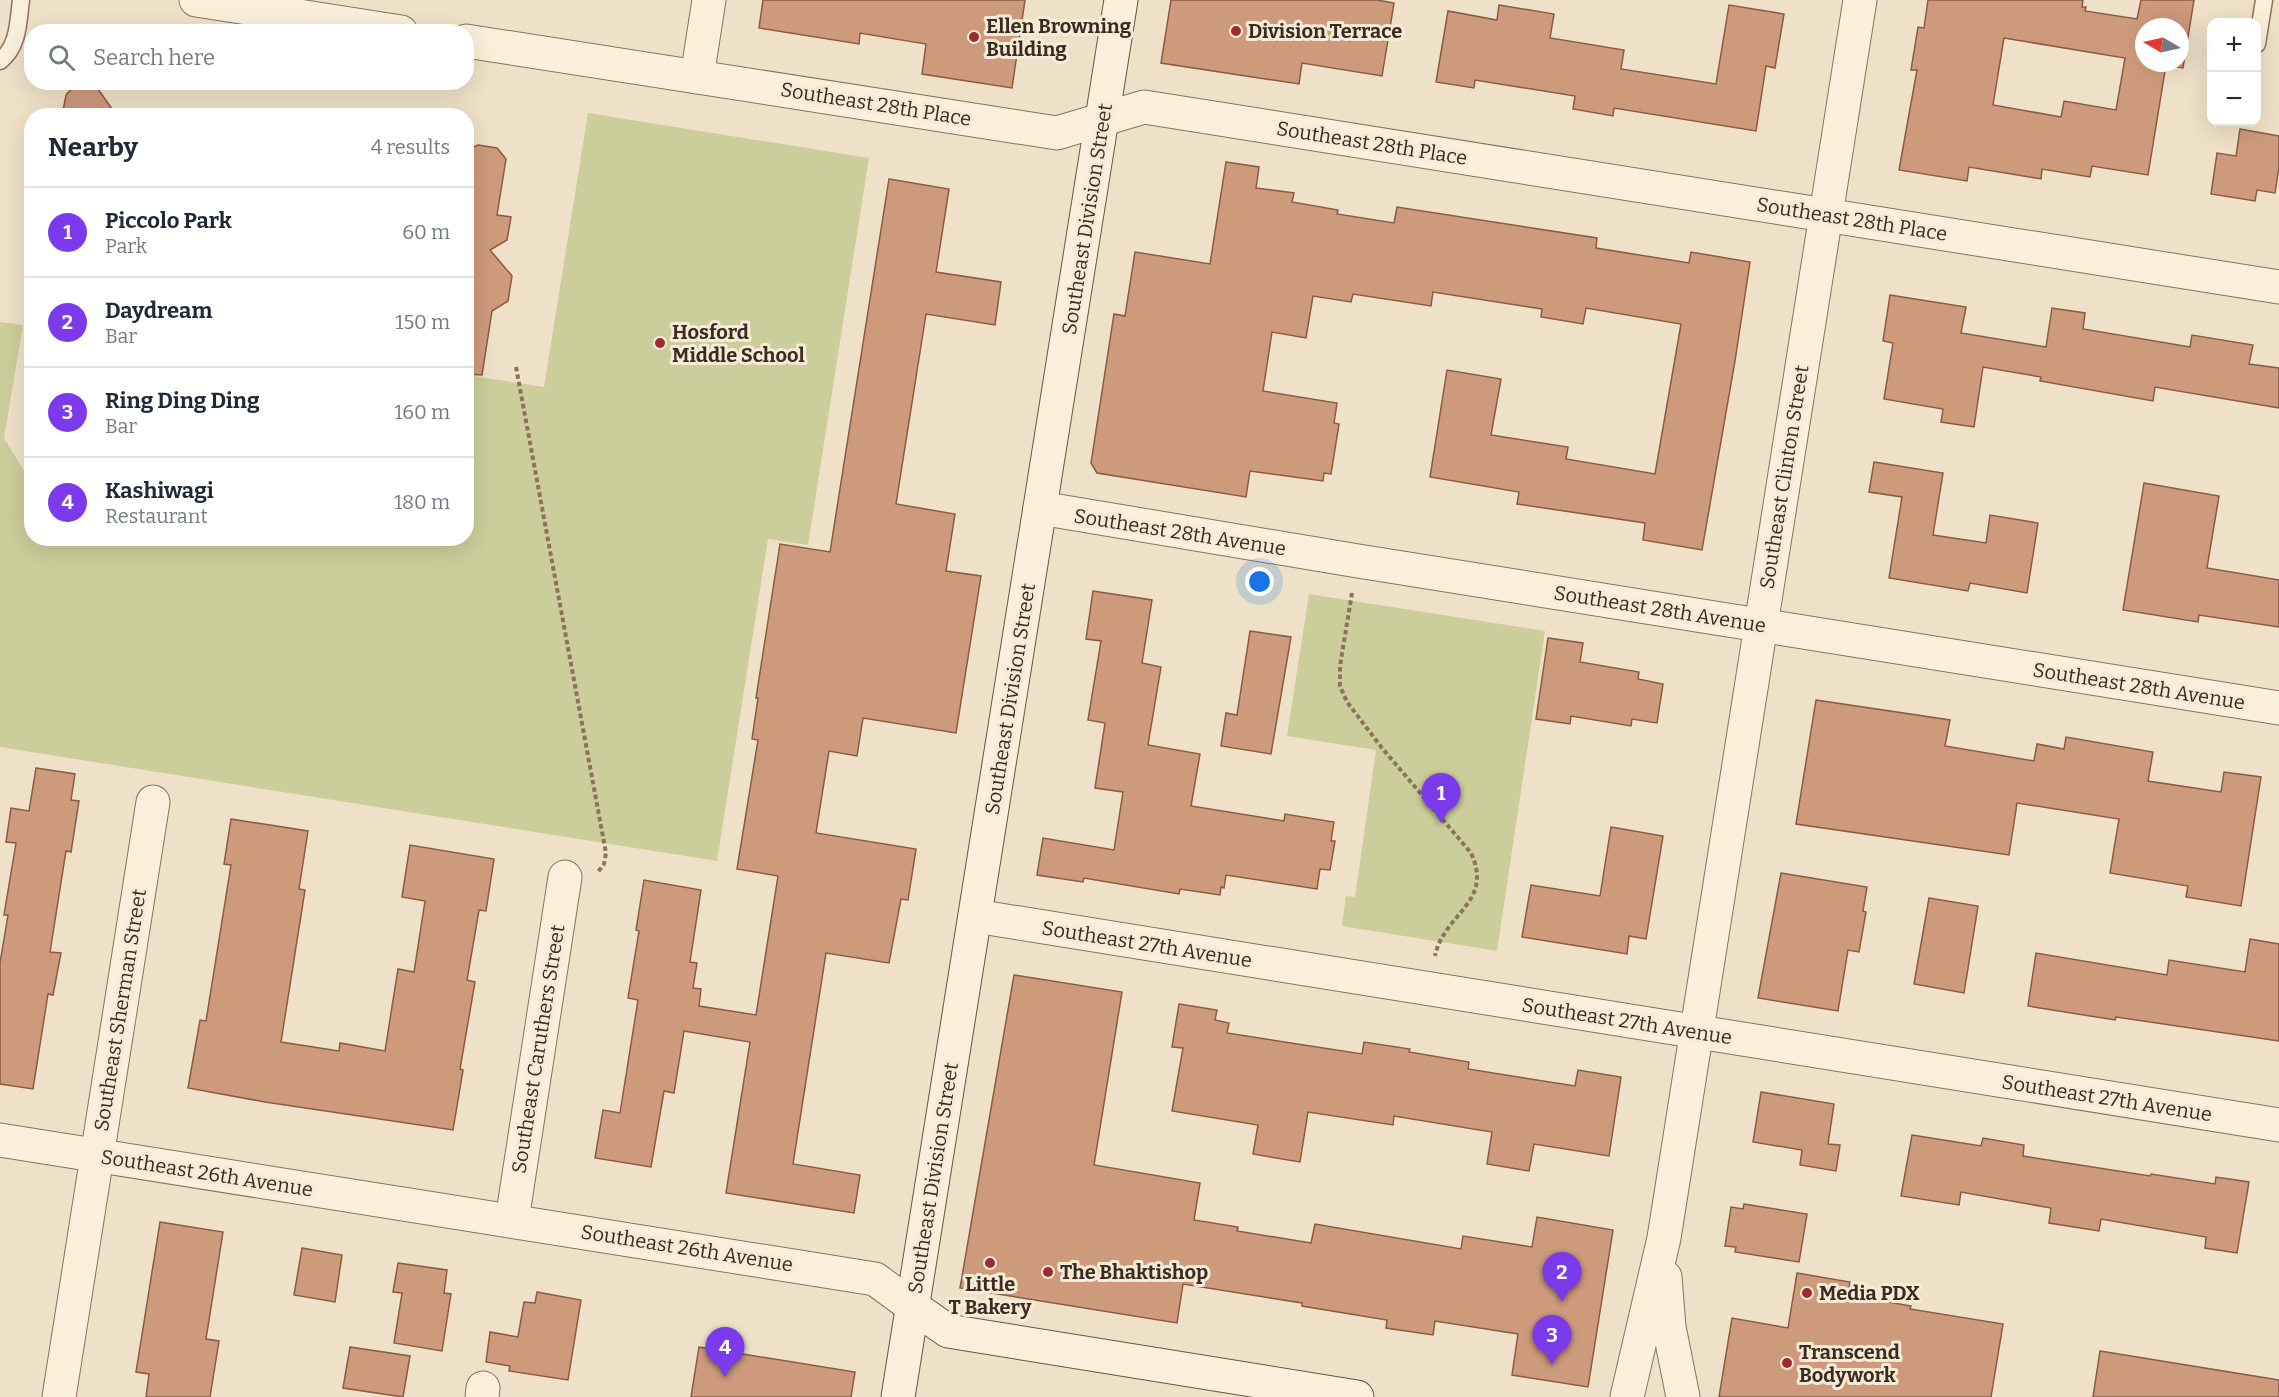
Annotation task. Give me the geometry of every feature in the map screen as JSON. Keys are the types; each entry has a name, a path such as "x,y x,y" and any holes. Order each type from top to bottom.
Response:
{"street":[{"path":"196,0 308,8 370,24"},
{"path":"697,77 709,0"},
{"name":"Southeast Division Street","path":"898,1397 1121,0"},
{"name":"Southeast Clinton Street","path":"1627,1397 1664,1238 1860,0"},
{"name":"Southeast 28th Place","path":"474,42 1058,133 1144,107 2279,287"},
{"name":"Southeast 28th Avenue","path":"1040,508 2279,708"},
{"name":"Southeast Sherman Street","path":"59,1397 153,801"},
{"name":"Southeast Caruthers Street","path":"512,1220 565,877"},
{"name":"Southeast 27th Avenue","path":"975,916 2279,1125"},
{"name":"Southeast 26th Avenue","path":"0,1140 875,1279 948,1331 1315,1394 1357,1397"},
{"name":"Southeast Clinton Street","path":"1664,1238 1665,1295 1683,1397"}],"lane":[{"path":"0,61 9,54 15,41 21,0"},
{"path":"2261,22 2264,0"}],"path":[{"path":"516,367 606,853"},
{"path":"1358,561 1340,666 1340,686 1355,715 1471,853 1479,876 1475,893 1438,942 1429,989"}],"green space":[{"name":"Hosford Middle School","path":"588,113 869,158 808,545 768,539 717,861 0,747 0,322 23,325 4,438 24,471 24,546 474,546 474,376 544,387"},
{"path":"1309,594 1545,631 1497,951 1342,926 1346,896 1355,897 1376,750 1287,736"}],"building":[{"path":"763,0 1025,0 1012,88 922,74 926,44 860,33 859,44 759,28"},
{"name":"Division Terrace","path":"1171,0 1377,0 1394,3 1382,76 1302,63 1299,84 1161,63"},
{"path":"1928,0 2083,0 2082,7 2086,7 2085,11 2135,19 2135,72 2165,72 2148,175 2092,166 2090,177 2042,169 2041,179 1969,167 1967,181 1899,170 1917,70 1911,70 1918,27 1924,28","holes":["2004,38 2125,58 2116,110 2064,101 2061,117 1993,105"]},
{"path":"2141,0 2194,0 2189,31 2189,18 2137,18"},
{"path":"1499,5 1554,14 1550,38 1624,50 1621,69 1716,84 1729,5 1784,14 1775,68 1766,66 1756,131 1614,108 1613,116 1573,109 1575,96 1475,80 1474,88 1436,82 1448,11 1497,20"},
{"path":"70,90 99,90 111,108 64,108 66,95"},
{"path":"2240,129 2279,136 2279,167 2275,193 2257,190 2255,201 2211,194 2217,153 2236,156"},
{"path":"478,145 497,148 506,159 497,215 511,217 507,240 490,250 512,276 508,301 492,311 482,375 474,374 474,147"},
{"path":"1226,162 1259,167 1256,188 1294,193 1292,202 1338,210 1337,214 1394,223 1397,207 1597,238 1596,248 1689,263 1691,252 1750,262 1702,550 1643,540 1645,523 1517,504 1519,492 1430,477 1447,370 1501,379 1491,435 1568,447 1566,459 1655,474 1681,324 1586,308 1583,324 1541,317 1542,309 1433,292 1431,306 1353,294 1351,302 1313,296 1306,338 1272,332 1263,391 1337,403 1334,423 1339,424 1331,474 1324,473 1323,481 1250,471 1246,497 1097,473 1091,463 1114,314 1125,316 1135,252 1210,264"},
{"path":"889,179 949,189 936,272 1001,282 995,325 926,314 896,504 955,514 946,571 981,576 956,733 863,718 857,756 829,751 816,833 916,849 908,900 901,899 889,963 826,953 793,1164 860,1175 854,1213 726,1193 750,1042 684,1031 674,1093 664,1091 651,1167 595,1158 603,1110 620,1113 638,1000 628,998 639,931 636,930 644,880 701,890 690,962 697,963 693,988 701,989 699,1006 756,1015 778,876 737,869 758,740 752,739 758,698 756,698 780,544 830,552"},
{"path":"1890,295 1966,307 1961,333 2046,347 2052,308 2085,313 2083,329 2190,347 2192,335 2253,345 2249,364 2279,368 2279,408 2155,387 2153,401 2040,381 2041,377 1983,367 1974,427 1941,422 1943,409 1884,399 1893,343 1883,341"},
{"path":"1874,462 1943,473 1933,535 1986,543 1990,515 2038,523 2027,593 1970,583 1968,591 1889,578 1902,497 1869,492"},
{"path":"2144,483 2219,496 2207,568 2279,580 2279,627 2199,615 2198,622 2123,610"},
{"path":"1093,591 1152,600 1142,663 1161,667 1148,745 1200,754 1191,806 1284,821 1285,814 1334,822 1331,841 1335,841 1330,870 1320,869 1317,889 1226,875 1224,888 1221,887 1220,895 1180,889 1179,894 1084,878 1083,882 1037,875 1043,838 1114,850 1123,792 1095,788 1105,723 1088,720 1101,641 1086,639"},
{"path":"1250,631 1291,637 1271,754 1221,746 1226,713 1237,715"},
{"path":"1548,638 1583,643 1580,662 1639,672 1638,679 1663,684 1657,723 1632,719 1631,726 1571,716 1570,724 1536,719"},
{"path":"1816,700 1950,720 1945,746 2034,761 2037,744 2064,749 2066,737 2153,752 2148,781 2221,792 2224,772 2261,777 2241,906 2186,897 2188,886 2110,873 2119,819 2017,803 2009,855 1796,824"},
{"path":"36,768 75,774 71,800 79,801 71,852 66,851 50,952 61,953 53,995 48,994 33,1089 0,1084 0,963 8,915 4,915 16,843 6,842 11,808 29,811"},
{"path":"231,819 308,831 299,889 305,890 281,1042 339,1051 340,1043 385,1051 398,969 414,972 425,901 402,897 410,845 494,859 486,911 479,910 467,980 475,982 460,1069 463,1070 453,1130 188,1088 200,1020 206,1021 231,865 224,864"},
{"path":"1611,827 1663,836 1646,939 1629,936 1627,954 1522,937 1531,885 1600,896"},
{"path":"1781,873 1867,887 1863,911 1866,912 1859,952 1848,950 1838,1011 1758,998"},
{"path":"1929,898 1978,906 1964,993 1914,984"},
{"path":"2250,939 2279,944 2279,1041 2116,1017 2115,1020 2028,1006 2036,953 2167,975 2169,960 2245,972"},
{"path":"1014,975 1122,992 1094,1165 1200,1183 1194,1220 1238,1227 1237,1231 1311,1243 1315,1224 1461,1249 1463,1236 1532,1247 1537,1217 1613,1230 1588,1387 1512,1375 1518,1334 1435,1321 1433,1335 1386,1328 1387,1320 1302,1306 1302,1303 1183,1284 1177,1323 960,1288"},
{"path":"1179,1004 1217,1010 1215,1020 1229,1023 1227,1033 1362,1054 1364,1042 1410,1049 1409,1052 1469,1062 1468,1069 1575,1086 1578,1070 1621,1077 1609,1156 1534,1144 1529,1171 1487,1164 1492,1132 1394,1116 1393,1125 1308,1112 1300,1162 1253,1154 1258,1125 1172,1111 1183,1048 1172,1047"},
{"path":"1761,1092 1834,1104 1828,1144 1840,1145 1836,1171 1800,1165 1802,1150 1753,1142"},
{"path":"1912,1135 1981,1146 1983,1138 2024,1145 2023,1156 2150,1176 2151,1174 2215,1184 2216,1177 2249,1182 2237,1253 2205,1248 2206,1237 2101,1219 2099,1231 2049,1223 2051,1208 1961,1192 1959,1205 1901,1196"},
{"path":"1744,1204 1807,1214 1799,1262 1735,1252 1736,1247 1725,1246 1731,1207 1743,1209"},
{"path":"160,1222 223,1232 206,1339 219,1341 210,1397 146,1397 149,1374 136,1372"},
{"path":"302,1248 342,1255 335,1302 294,1295"},
{"path":"398,1263 447,1270 444,1293 451,1294 442,1351 394,1343 402,1293 393,1292"},
{"path":"1797,1273 1850,1282 1848,1295 1911,1306 1910,1309 2003,1324 1991,1397 1719,1397 1732,1318 1788,1328"},
{"path":"537,1292 581,1300 568,1380 509,1371 510,1366 486,1362 490,1332 518,1337 524,1302 535,1303"},
{"path":"350,1347 410,1356 403,1397 343,1388"},
{"path":"699,1347 855,1372 851,1397 691,1397"},
{"path":"2100,1351 2279,1380 2279,1397 2093,1397"}],"place":[{"name":"Division Terrace","path":"1236,31"},
{"name":"Ellen Browning Building","path":"974,37"},
{"name":"Hosford Middle School","path":"660,343"},
{"name":"Piccolo Park","path":"1441,823"},
{"name":"Little T Bakery","path":"990,1263"},
{"name":"The Bhaktishop","path":"1048,1272"},
{"name":"Media PDX","path":"1807,1293"},
{"name":"Daydream","path":"1562,1302"},
{"name":"Transcend Bodywork","path":"1787,1363"},
{"name":"Ring Ding Ding","path":"1552,1365"},
{"name":"Kashiwagi","path":"725,1377"}]}
